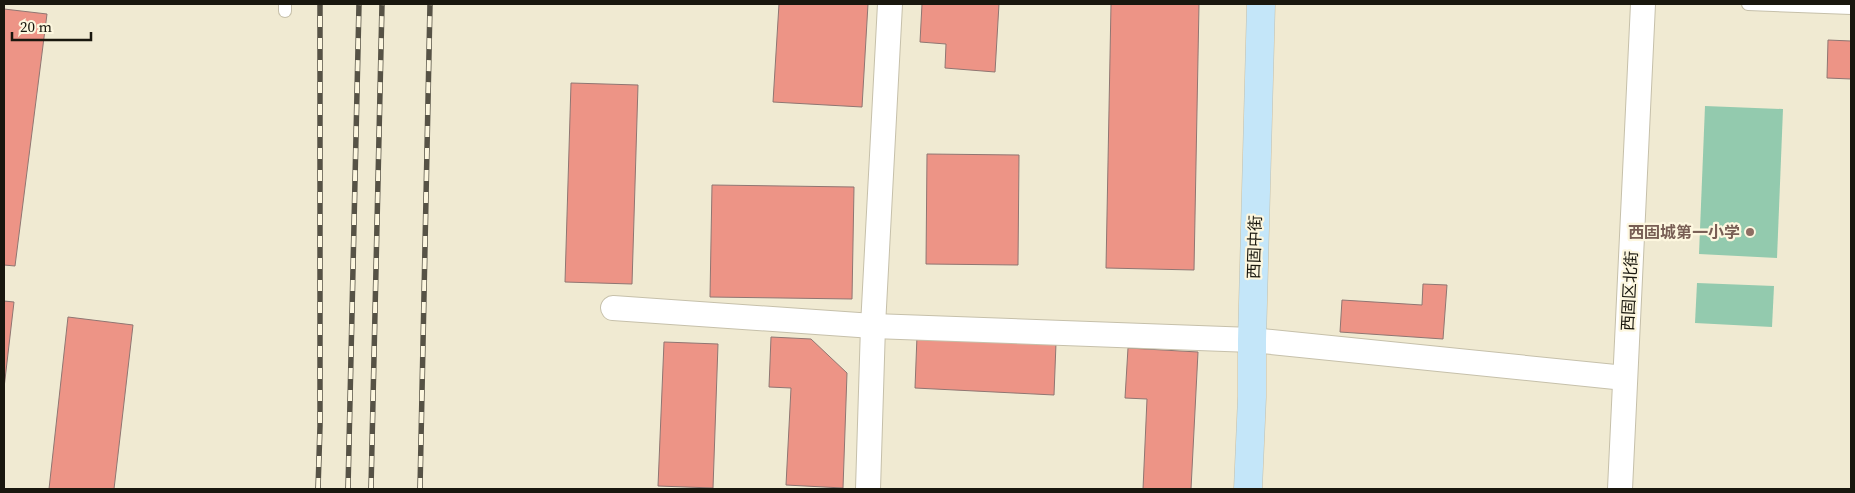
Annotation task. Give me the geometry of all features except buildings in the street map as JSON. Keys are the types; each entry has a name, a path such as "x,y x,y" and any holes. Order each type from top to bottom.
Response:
{"street":[{"path":"868,489 873,326 890,4"},
{"name":"西固中街","path":"1248,489 1252,398 1261,4"},
{"name":"西固区北街","path":"1620,489 1643,4"},
{"path":"613,308 873,326 1252,340 1625,378"}],"lane":[{"path":"1748,4 1851,8"}],"green space":[{"path":"1705,106 1783,109 1777,258 1699,254"},
{"path":"1697,283 1774,286 1772,327 1695,323"}],"railway":[{"path":"318,489 320,426 320,4"},
{"path":"348,489 359,4"},
{"path":"371,489 382,4"},
{"path":"420,489 430,4"}],"place":[{"name":"西固城第一小学","path":"1750,232"}]}
